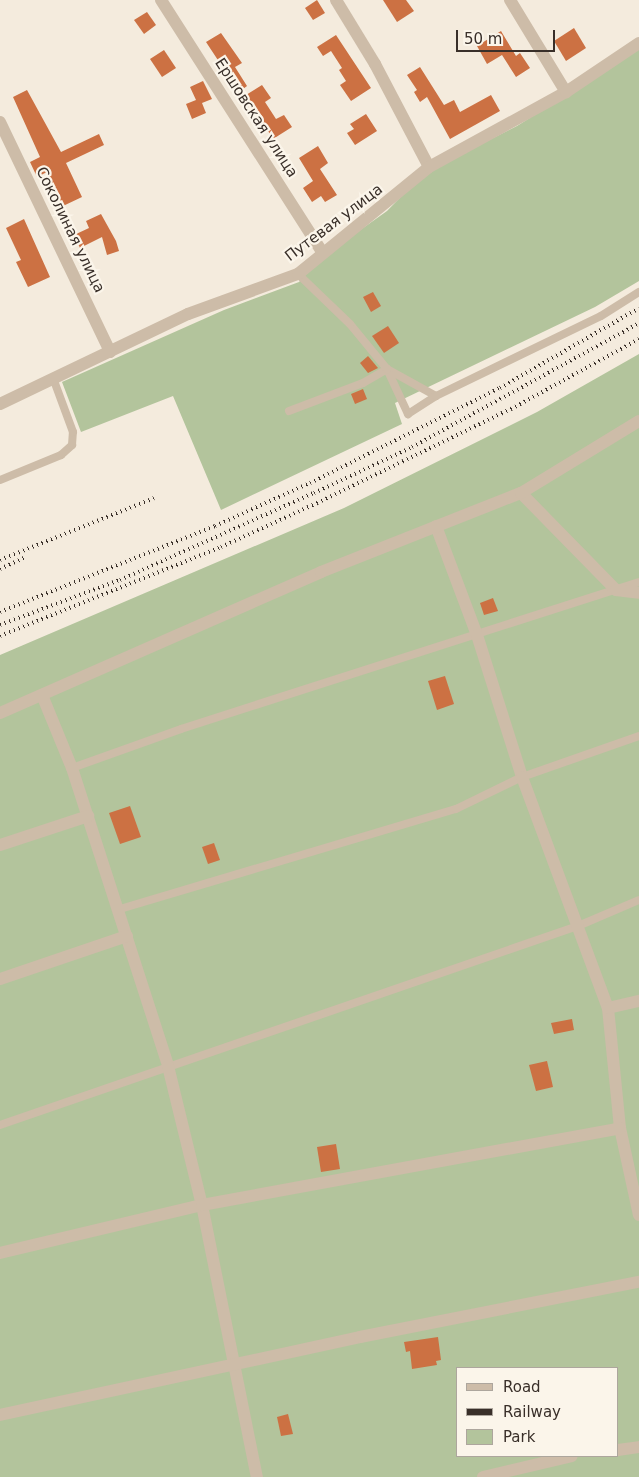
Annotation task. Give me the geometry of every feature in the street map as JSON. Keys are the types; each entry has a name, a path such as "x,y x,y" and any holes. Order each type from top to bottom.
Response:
{"street":[{"name":"Ершовская улица","path":"161,0 323,253"},
{"path":"336,0 375,64 429,167"},
{"path":"510,0 566,92"},
{"name":"Путевая улица","path":"0,404 188,314 298,274 382,208 429,167 566,92 639,43"},
{"name":"Соколиная улица","path":"0,122 110,352"},
{"path":"0,713 312,576 521,493 639,420"},
{"path":"521,493 616,590 639,593"},
{"path":"436,526 477,635 522,777 608,1008 620,1128 639,1216"},
{"path":"42,695 72,768 120,909 168,1066 202,1205 232,1365 257,1477"},
{"path":"0,845 88,816"},
{"path":"0,979 127,936"},
{"path":"608,1008 639,1001"},
{"path":"0,1253 202,1205 620,1128"},
{"path":"0,1415 232,1365 639,1282"},
{"path":"619,1450 639,1447"},
{"path":"483,1477 568,1457"}],"lane":[{"path":"298,274 350,324 387,369 408,414 436,396 601,316 639,292"},
{"path":"387,369 436,396"},
{"path":"289,411 363,383 387,369"},
{"path":"0,480 61,454 72,445 73,432 53,378"},
{"path":"72,768 181,729 639,582"},
{"path":"120,909 456,809 522,777 639,736"},
{"path":"0,1125 578,926 639,900"}],"green space":[{"path":"639,49 639,281 595,307 395,403 402,424 221,510 173,396 81,432 62,382 224,310 299,282 321,258 387,211 424,173 517,126"},
{"path":"639,354 639,1477 0,1477 0,655 344,508 537,412"}],"building":[{"path":"317,0 325,13 313,20 305,8"},
{"path":"383,0 406,0 414,11 397,22"},
{"path":"147,12 156,25 144,34 134,20"},
{"path":"574,28 586,48 566,61 554,41"},
{"path":"501,31 516,56 520,53 530,68 516,77 502,55 487,64 477,46"},
{"path":"221,33 242,63 235,67 247,86 239,92 206,42"},
{"path":"336,35 371,88 351,101 340,85 346,81 339,70 342,68 331,51 323,56 317,47"},
{"path":"164,50 176,68 162,77 150,59"},
{"path":"420,67 444,105 454,100 460,112 491,95 500,111 450,139 427,97 420,102 414,92 417,90 407,75"},
{"path":"203,81 212,99 202,103 206,113 192,119 186,104 196,100 190,87"},
{"path":"262,85 271,98 265,102 276,119 284,115 292,127 273,139 246,95"},
{"path":"27,90 61,152 99,134 104,145 66,163 82,197 63,206 47,172 37,177 30,162 40,157 13,97"},
{"path":"366,114 377,131 355,145 347,133 354,129 350,124"},
{"path":"318,146 328,163 320,169 337,195 325,202 321,196 312,202 303,188 313,181 299,158"},
{"path":"101,214 116,241 119,251 107,255 102,237 80,248 74,235 89,228 86,221"},
{"path":"24,219 50,277 28,287 16,262 21,260 6,228"},
{"path":"373,292 381,306 371,312 363,297"},
{"path":"388,326 399,343 384,353 372,336"},
{"path":"368,356 378,368 368,373 360,363"},
{"path":"363,389 367,399 355,404 351,394"},
{"path":"493,598 498,611 484,615 480,603"},
{"path":"445,676 454,704 437,710 428,681"},
{"path":"130,806 141,837 120,844 109,813"},
{"path":"214,843 220,860 208,864 202,847"},
{"path":"572,1019 574,1030 554,1034 551,1023"},
{"path":"547,1061 553,1087 536,1091 529,1065"},
{"path":"336,1144 340,1169 321,1172 317,1147"},
{"path":"438,1337 441,1360 436,1361 437,1365 412,1369 410,1351 406,1352 404,1342"},
{"path":"288,1414 293,1434 281,1436 277,1417"}],"railway":[{"path":"0,612 215,526 310,483 500,388 639,308"},
{"path":"0,625 120,580 412,447 639,323"},
{"path":"0,636 221,547 317,503 511,409 639,339"},
{"path":"0,560 154,498"},
{"path":"0,569 26,557"}]}
